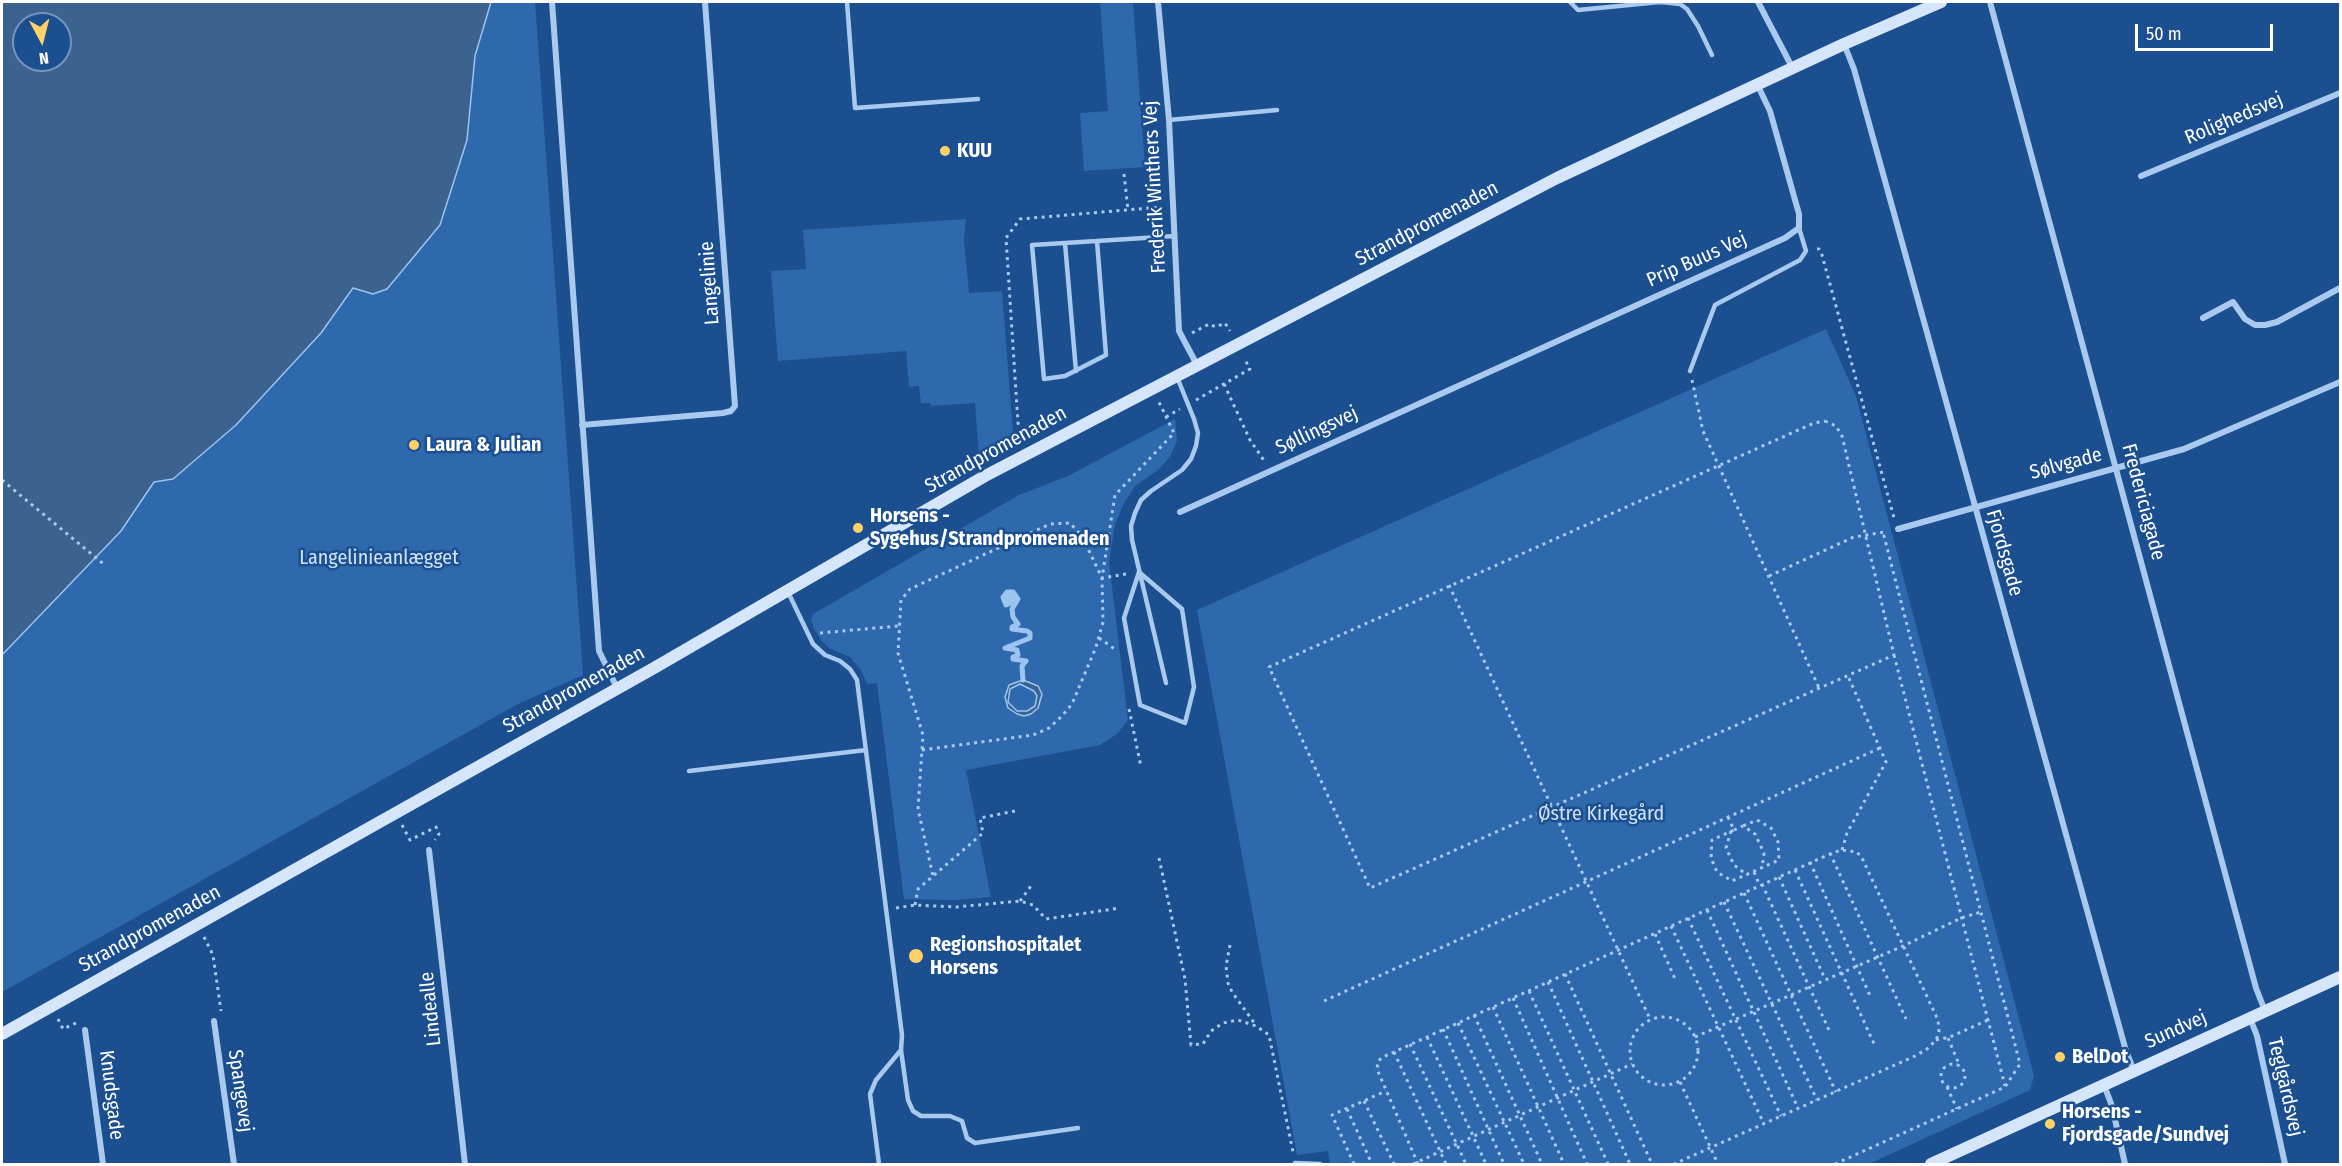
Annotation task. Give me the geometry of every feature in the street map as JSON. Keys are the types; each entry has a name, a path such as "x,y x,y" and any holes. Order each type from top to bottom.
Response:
{"street":[{"path":"552,2 599,651 617,688"},
{"name":"Langelinie","path":"582,425 723,413 731,411 735,406 705,2"},
{"name":"Frederik Winthers Vej","path":"1158,2 1169,120 1179,331 1197,366"},
{"path":"1758,2 1792,67"},
{"name":"Strandpromenaden","path":"2,1034 788,592 985,476 1557,178 1792,67 1941,2"},
{"name":"Fredericiagade","path":"1990,2 2256,988 2265,1011"},
{"name":"Fjordsgade","path":"1844,44 1858,81 1974,507 2126,1051 2134,1071"},
{"path":"1757,84 1770,111 1799,214 1799,228"},
{"name":"Rolighedsvej","path":"2141,176 2340,93"},
{"name":"Prip Buus Vej","path":"1468,380 1785,238 1799,228"},
{"path":"2202,318 2234,302 2245,319 2255,325 2265,326 2277,322 2340,288"},
{"name":"Søllingsvej","path":"1180,512 1468,380"},
{"name":"Sølvgade","path":"1898,529 2184,449 2340,382"},
{"name":"Lindealle","path":"429,850 465,1164"},
{"name":"Sundvej","path":"1931,1164 2340,977"},
{"name":"Teglgårdsvej","path":"2250,1018 2257,1036 2285,1164"},
{"name":"Spangevej","path":"214,1021 234,1164"},
{"name":"Knudsgade","path":"86,1030 103,1164"},
{"path":"2104,1084 2112,1106 2125,1164"}],"lane":[{"path":"848,2 855,108 978,99"},
{"path":"1570,2 1578,10 1660,2 1680,4 1687,9 1698,26 1712,55"},
{"path":"1169,120 1277,110"},
{"path":"1690,371 1714,305 1800,260 1806,251 1799,228"},
{"path":"1097,241 1106,355 1065,376 1044,379 1032,245 1175,236"},
{"path":"1065,243 1076,371"},
{"path":"1166,683 1139,572 1131,526 1141,501 1151,491 1182,470 1191,459 1196,446 1198,433 1177,377"},
{"path":"1139,572 1182,609 1194,687 1185,723 1140,705 1124,618 1139,572"},
{"path":"788,592 807,635 818,650 840,661 850,669 857,680 902,1035 901,1050 908,1100 913,1111 921,1116 950,1116 962,1121 967,1138 975,1143 1078,1128"},
{"path":"689,771 866,750"},
{"path":"879,1164 870,1094 876,1080 901,1050"},
{"path":"1295,1163 1320,1164"}],"path":[{"path":"1124,174 1128,210"},
{"path":"1769,576 1854,537 1898,529 1822,255 1819,249 1806,251"},
{"path":"1690,371 1702,431 1819,688"},
{"path":"1224,384 1250,440 1271,471"},
{"path":"1894,655 1370,888 1269,667 1814,423 1825,422 1836,426 1842,436 1894,655 2005,1087"},
{"path":"2,480 106,566"},
{"path":"922,750 1034,735 1048,728 1072,704 1096,647 1103,622 1102,578 1082,536 1070,523 1050,524 910,589 901,600 898,653 923,735 918,809 933,876"},
{"path":"1835,1164 2005,1087 2020,1064 1883,532"},
{"path":"1449,585 1650,1019"},
{"path":"807,635 898,626"},
{"path":"1842,850 1847,833 1886,762 1848,676"},
{"path":"1324,1000 1880,748"},
{"path":"915,905 918,889 983,833 980,818 1015,811"},
{"path":"395,813 410,840 437,828 439,834 429,850"},
{"path":"1728,817 1733,830 1726,848 1734,865 1747,874"},
{"path":"1757,820 1771,828 1778,842 1779,860 1732,881 1717,872 1711,858 1712,840 1733,830 1757,820"},
{"path":"1743,826 1755,834 1764,853 1762,868"},
{"path":"1632,1064 1416,1164 1377,1069 1378,1061 1394,1051 1810,862 1842,850 1857,852 1862,858 1938,1020 1939,1032 1936,1040 1915,1056 1674,1164"},
{"path":"1830,854 1906,1019"},
{"path":"1158,858 1185,979 1191,1045 1203,1044 1211,1032 1223,1023 1238,1020 1256,1026 1269,1035 1295,1163"},
{"path":"1810,862 1871,998"},
{"path":"1795,870 1875,1046"},
{"path":"1754,872 1829,1030"},
{"path":"1779,877 1825,980"},
{"path":"1020,901 1031,886"},
{"path":"1744,893 1836,1092"},
{"path":"887,909 915,905 956,908 1020,901 1033,905 1046,919 1120,908"},
{"path":"1724,902 1817,1100"},
{"path":"1707,910 1798,1108"},
{"path":"1695,1036 1903,946 1961,918 1981,912"},
{"path":"1688,918 1781,1116"},
{"path":"197,925 213,955 221,1012 214,1021"},
{"path":"1671,926 1764,1124"},
{"path":"1655,934 1676,981"},
{"path":"1230,945 1226,966 1228,983 1256,1026"},
{"path":"1565,974 1652,1164"},
{"path":"1548,982 1630,1164"},
{"path":"1529,991 1608,1164"},
{"path":"1513,998 1587,1164"},
{"path":"51,1006 63,1029 79,1023 86,1030"},
{"path":"1493,1007 1564,1164"},
{"path":"1474,1015 1542,1164"},
{"path":"1663,1017 1676,1019 1687,1026 1695,1036 1698,1049 1696,1062 1690,1073 1680,1081 1666,1085 1652,1083 1640,1075 1632,1064 1629,1050 1632,1038 1639,1027 1650,1019 1663,1017"},
{"path":"1936,1040 1948,1038 1988,1020"},
{"path":"1458,1023 1524,1164"},
{"path":"1443,1029 1504,1164"},
{"path":"1427,1037 1486,1164"},
{"path":"1947,1087 1959,1087 1965,1079 1965,1073 1948,1038"},
{"path":"1410,1044 1466,1164"},
{"path":"1394,1051 1446,1164"},
{"path":"1957,1108 1941,1078 1943,1068 1948,1064 1959,1064"},
{"path":"1680,1081 1718,1164"},
{"path":"1354,1164 1332,1115 1386,1091"},
{"path":"1364,1101 1394,1164"},
{"path":"1347,1109 1372,1164"}],"green space":[{"name":"Langelinieanlægget","path":"491,2 535,2 583,675 518,704 2,992 2,655 121,531 154,482 173,479 236,425 321,333 354,288 373,294 387,289 440,225 467,140 475,56"},
{"path":"1100,2 1133,2 1145,167 1084,171 1080,113 1108,111"},
{"path":"966,219 964,240 969,293 1002,291 1013,433 979,456 975,403 931,406 930,403 921,403 919,386 909,387 906,351 778,361 771,271 806,269 803,230"},
{"name":"Østre Kirkegård","path":"1826,329 1856,396 2034,1076 2030,1090 1869,1164 1330,1164 1328,1151 1297,1155 1197,610"},
{"path":"1175,419 1177,441 1170,457 1157,471 1135,486 1124,503 1115,524 1109,562 1128,720 1117,734 1100,745 966,770 991,897 954,900 904,899 877,683 867,684 861,670 850,657 829,648 821,640 814,629 811,619 813,614 1019,495 1068,476"}],"shaded area":[{"path":"2,2 491,2 475,56 467,140 440,225 387,289 373,294 353,288 321,333 236,425 173,479 154,482 121,531 2,655"},
{"path":"1023,680 1038,686 1042,694 1038,708 1024,716 1008,708 1005,697 1009,685","holes":["1020,684 1034,691 1037,696 1035,706 1027,711 1017,711 1008,702 1010,689"]}],"waterway":[{"path":"1009,598 1011,600 1008,601 1006,596 1013,596 1013,602 1006,605 1003,597 1007,592 1013,592 1018,599 1012,609 1013,617 1018,624 1012,629 1030,633 1030,638 1005,648 1017,650 1018,655 1013,659 1026,661 1022,666 1023,680"}],"place":[{"name":"KUU","path":"945,151"},
{"name":"Laura & Julian","path":"414,445"},
{"name":"Horsens - Sygehus/Strandpromenaden","path":"858,528"},
{"name":"Regionshospitalet Horsens","path":"916,956"},
{"name":"BelDot","path":"2060,1057"},
{"name":"Horsens - Fjordsgade/Sundvej","path":"2050,1124"}]}
